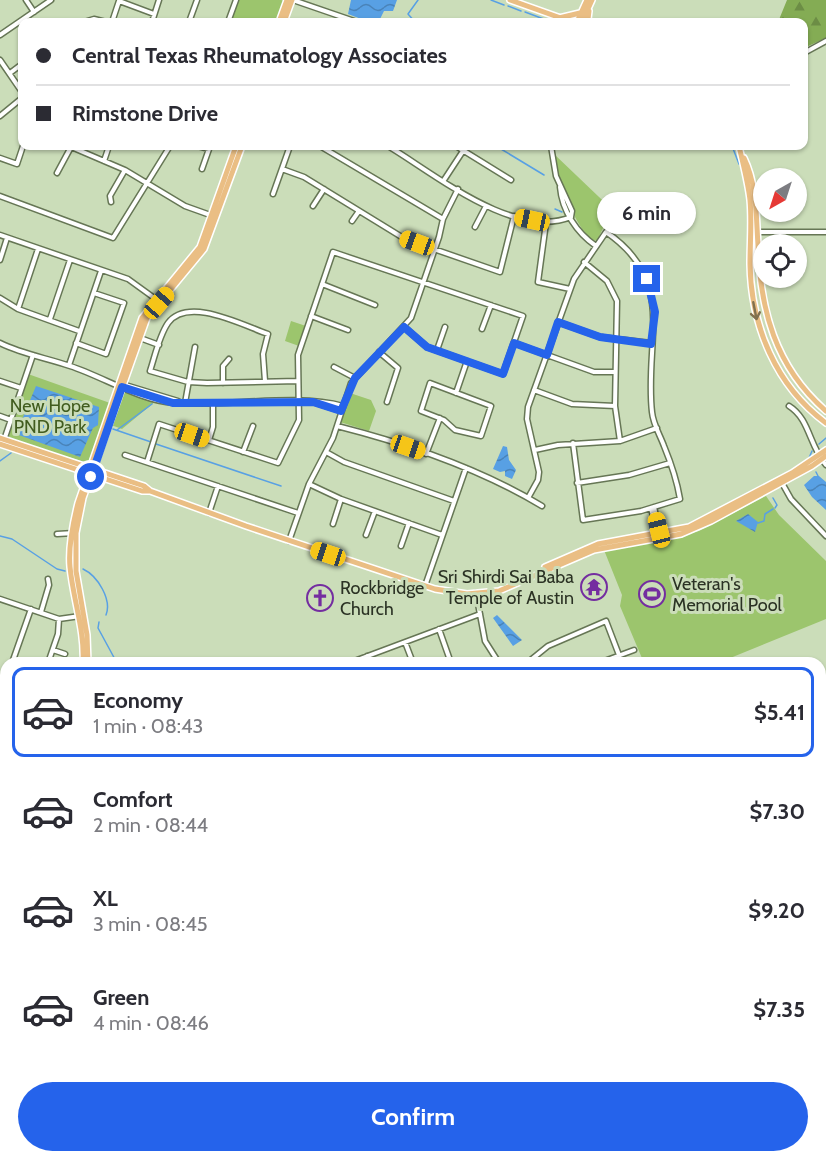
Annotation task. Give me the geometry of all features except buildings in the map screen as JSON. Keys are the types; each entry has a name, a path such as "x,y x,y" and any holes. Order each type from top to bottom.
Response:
{"main road":[{"path":"280,18 287,0"},
{"path":"285,18 292,0"},
{"path":"510,0 559,18 580,13"},
{"path":"578,18 590,1"},
{"path":"584,18 590,1"},
{"path":"589,18 590,1"},
{"path":"214,217 235,150"},
{"path":"121,385 147,318 200,247 240,150"},
{"path":"740,150 750,201 760,289 777,346 800,383 826,411"},
{"path":"754,232 753,305 763,339 794,392 826,423"},
{"path":"87,657 70,565 74,533 91,470 142,318 158,301"},
{"path":"2,442 48,454 91,470"},
{"path":"2,442 25,453 144,486 209,513 289,541 425,586 457,594 489,593 508,588 594,550 701,526 823,459 826,450"},
{"path":"25,453 48,454"},
{"path":"659,536 701,522 823,459"},
{"path":"81,616 83,657"}],"street":[{"path":"26,0 34,12"},
{"path":"25,18 51,0"},
{"path":"153,18 159,0"},
{"path":"190,18 197,0"},
{"path":"229,18 236,0"},
{"path":"292,0 339,18"},
{"path":"113,18 119,2 154,14"},
{"path":"0,35 18,23"},
{"path":"808,51 826,41"},
{"path":"0,60 18,86"},
{"path":"10,73 18,67"},
{"path":"0,116 18,101"},
{"path":"0,158 18,164 22,150"},
{"path":"57,173 68,150"},
{"path":"80,150 125,170 185,206 214,217"},
{"path":"104,160 108,150"},
{"path":"0,196 113,238 167,150"},
{"path":"201,169 209,150"},
{"path":"273,194 289,150"},
{"path":"327,150 443,219"},
{"path":"395,150 486,206 514,216 546,223 572,217"},
{"path":"444,180 464,150 511,180"},
{"path":"551,150 552,163 560,187 573,211 572,217 580,233 596,246"},
{"path":"282,169 304,177 405,239 500,272 514,216"},
{"path":"111,202 110,196 125,170"},
{"path":"313,206 324,189"},
{"path":"289,541 309,484 326,452 355,378 411,318 435,250 443,219 459,189"},
{"path":"475,226 486,206"},
{"path":"352,221 359,211"},
{"path":"546,223 538,282 570,289"},
{"path":"528,498 538,480 527,411 570,289 584,262 606,232 623,245 647,279 655,312 651,344 652,412 680,499 652,508 583,520 573,443"},
{"path":"754,232 826,232"},
{"path":"0,235 134,282 158,301"},
{"path":"0,260 7,238"},
{"path":"18,309 38,249"},
{"path":"147,462 159,424 278,463 296,429 299,402 298,355 333,252 524,316 503,374 423,345 404,327"},
{"path":"50,319 70,260"},
{"path":"584,262 601,275 615,296 618,313 615,339 615,406 620,441"},
{"path":"69,365 101,271"},
{"path":"322,284 375,305"},
{"path":"76,343 106,354 124,303 94,293"},
{"path":"0,298 18,309 79,331"},
{"path":"482,329 491,305"},
{"path":"265,381 263,354 267,334 202,312 187,311 170,321 150,371 188,382 298,381"},
{"path":"311,316 348,330"},
{"path":"558,322 600,337 651,344"},
{"path":"437,350 445,327"},
{"path":"140,338 159,345"},
{"path":"0,343 69,365 159,400 213,405 313,402 342,408"},
{"path":"514,343 594,372 614,372"},
{"path":"185,403 195,347"},
{"path":"380,352 398,368 387,402"},
{"path":"2,442 33,355"},
{"path":"223,383 223,366 229,359"},
{"path":"456,393 467,361"},
{"path":"334,367 340,368 355,378"},
{"path":"0,381 21,388"},
{"path":"430,383 456,393 491,406 481,436 455,430 440,418 421,411 430,383"},
{"path":"534,390 572,404 615,406"},
{"path":"209,440 213,427 213,405"},
{"path":"789,406 801,415 823,459"},
{"path":"0,416 11,420"},
{"path":"426,454 440,418"},
{"path":"243,452 253,426"},
{"path":"337,426 466,468 499,481 542,506"},
{"path":"535,450 573,443 620,441 657,428"},
{"path":"326,452 344,462 454,501"},
{"path":"125,455 298,513"},
{"path":"577,483 629,475 670,463"},
{"path":"425,586 466,468"},
{"path":"782,483 791,499 826,536"},
{"path":"309,484 442,535"},
{"path":"209,513 218,486"},
{"path":"333,524 344,499"},
{"path":"652,508 659,536"},
{"path":"366,535 377,512"},
{"path":"401,546 411,524"},
{"path":"57,534 74,533"},
{"path":"41,612 49,585 48,579"},
{"path":"476,593 485,641 495,657"},
{"path":"0,599 59,619 81,616"},
{"path":"14,657 31,609"},
{"path":"367,656 480,614"},
{"path":"50,657 59,619"},
{"path":"534,657 548,646 606,621 619,655"},
{"path":"439,629 449,657"},
{"path":"405,642 411,657"},
{"path":"53,650 65,654"},
{"path":"614,657 634,650"}],"green space":[{"path":"239,0 285,1 279,18 232,18"},
{"path":"787,0 826,0 826,38 808,46 808,18 780,18"},
{"path":"554,154 621,218 611,231 603,228 597,241 582,229 575,217 559,176"},
{"path":"291,321 306,326 299,346 285,341"},
{"name":"New Hope PND Park","path":"28,374 110,403 88,463 8,439"},
{"path":"124,390 156,401 122,429 111,425"},
{"path":"350,393 371,400 376,411 369,431 340,422"},
{"path":"766,496 779,515 826,561 826,619 733,657 641,657 620,606 622,595 604,550 651,543 699,531"}],"water":[{"path":"351,0 397,0 393,11 384,11 380,18 358,18 348,14"},
{"name":"New Hope PND Park","path":"36,386 99,407 98,425 93,428 80,457 16,434"},
{"path":"503,446 507,447 509,460 516,470 512,479 505,476 505,471 500,472 493,469"},
{"path":"814,476 819,476 826,482 826,510 812,497 804,485"},
{"path":"748,514 758,522 755,532 736,521"},
{"path":"497,615 522,640 513,646 493,618"}],"waterway":[{"path":"412,18 408,14 418,0"},
{"path":"491,0 504,5"},
{"path":"508,6 521,11"},
{"path":"525,12 541,18"},
{"path":"503,150 544,175"},
{"path":"734,150 739,164"},
{"path":"555,209 562,212"},
{"path":"117,430 152,404"},
{"path":"113,429 151,442"},
{"path":"819,444 826,438"},
{"path":"156,444 281,486"},
{"path":"809,458 812,451"},
{"path":"0,461 11,453"},
{"path":"816,472 818,476"},
{"path":"773,498 777,505 775,508"},
{"path":"758,523 764,521 765,514 773,509"},
{"path":"0,536 12,539 57,569 65,571"},
{"path":"83,569 94,577 102,589 107,602 106,615"},
{"path":"99,622 98,628 114,657"}],"place":[{"name":"Sri Shirdi Sai Baba Temple of Austin","path":"594,587"},
{"name":"Veteran's Memorial Pool","path":"652,594"},
{"name":"Rockbridge Church","path":"320,598"}],"route":[{"path":"91,477 122,387 173,403 213,405 313,402 341,411 355,378 404,327 427,347 503,374 514,343 547,355 558,322 600,337 651,344 655,312 653,295 647,279"}]}
